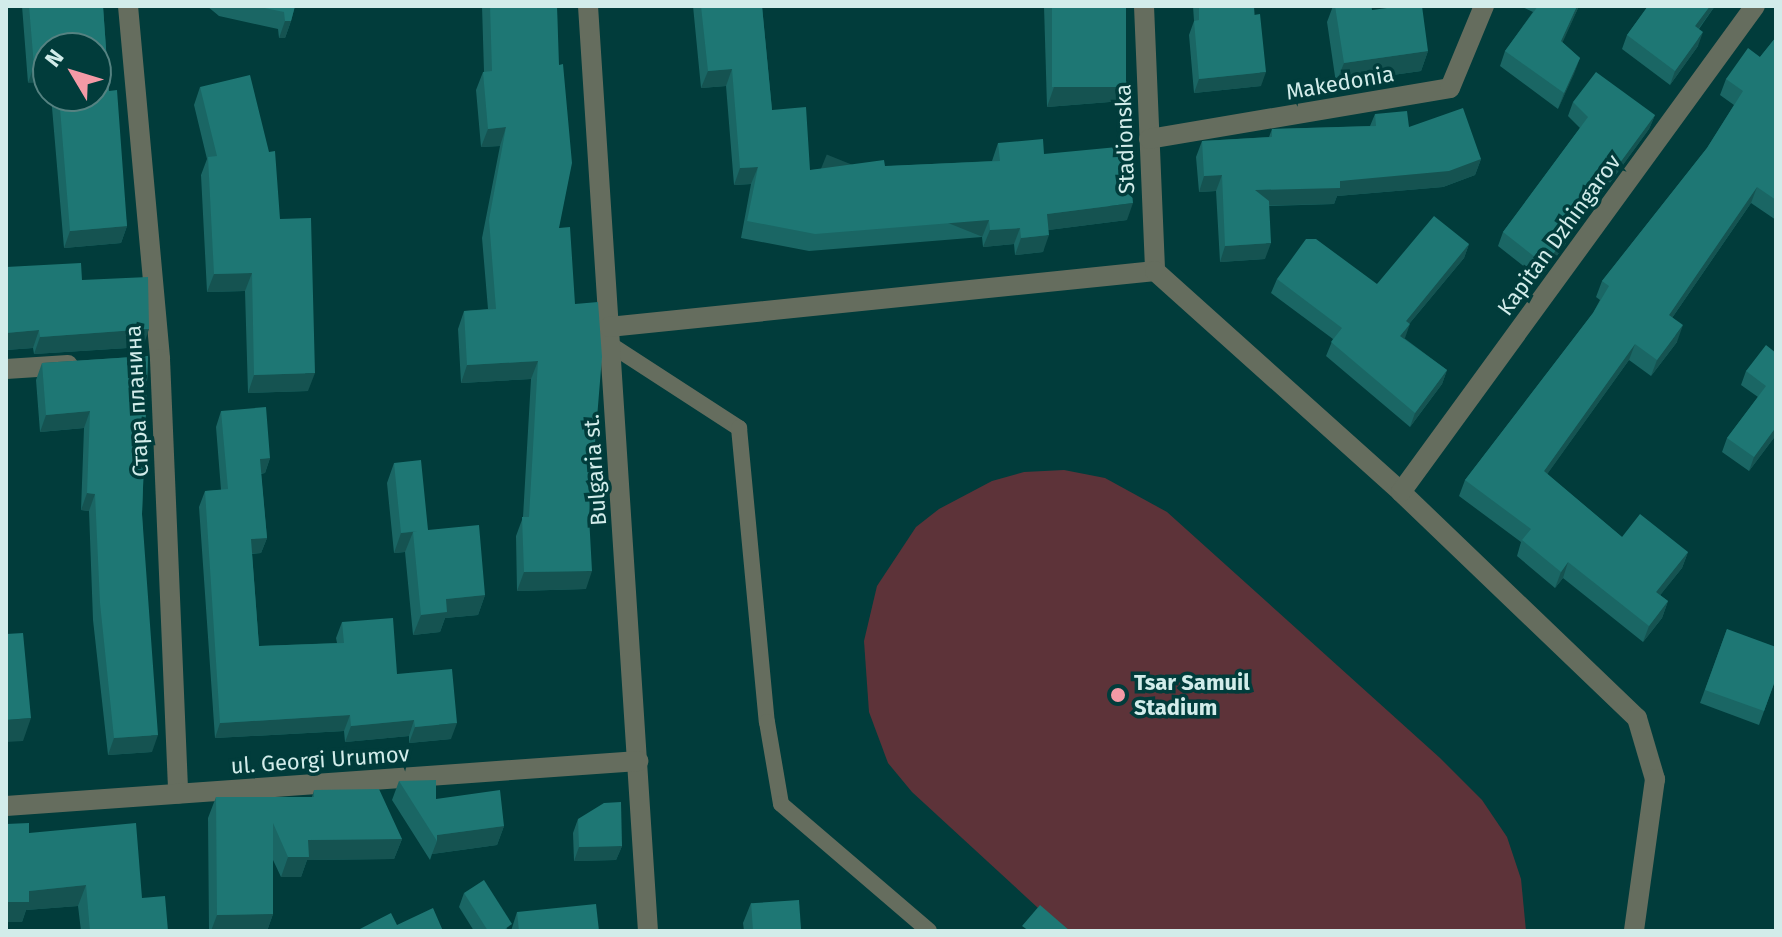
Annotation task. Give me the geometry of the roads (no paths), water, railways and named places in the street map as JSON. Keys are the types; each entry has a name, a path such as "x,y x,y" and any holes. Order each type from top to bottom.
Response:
{"street":[{"name":"Стара планина","path":"128,6 178,794"},
{"name":"Bulgaria st.","path":"588,6 648,931"},
{"name":"Stadionska","path":"1144,6 1155,271"},
{"name":"Makedonia","path":"1149,139 1450,88 1484,6"},
{"name":"Kapitan Dzhingarov","path":"1401,492 1755,6"},
{"path":"610,336 1155,271 1401,492 1637,718 1655,779 1634,931"},
{"path":"6,369 83,364"},
{"name":"ul. Georgi Urumov","path":"6,806 638,761"}],"lane":[{"path":"610,336 739,428 767,722 781,804 929,931"}],"place":[{"name":"Tsar Samuil Stadium","path":"1118,695"}]}
